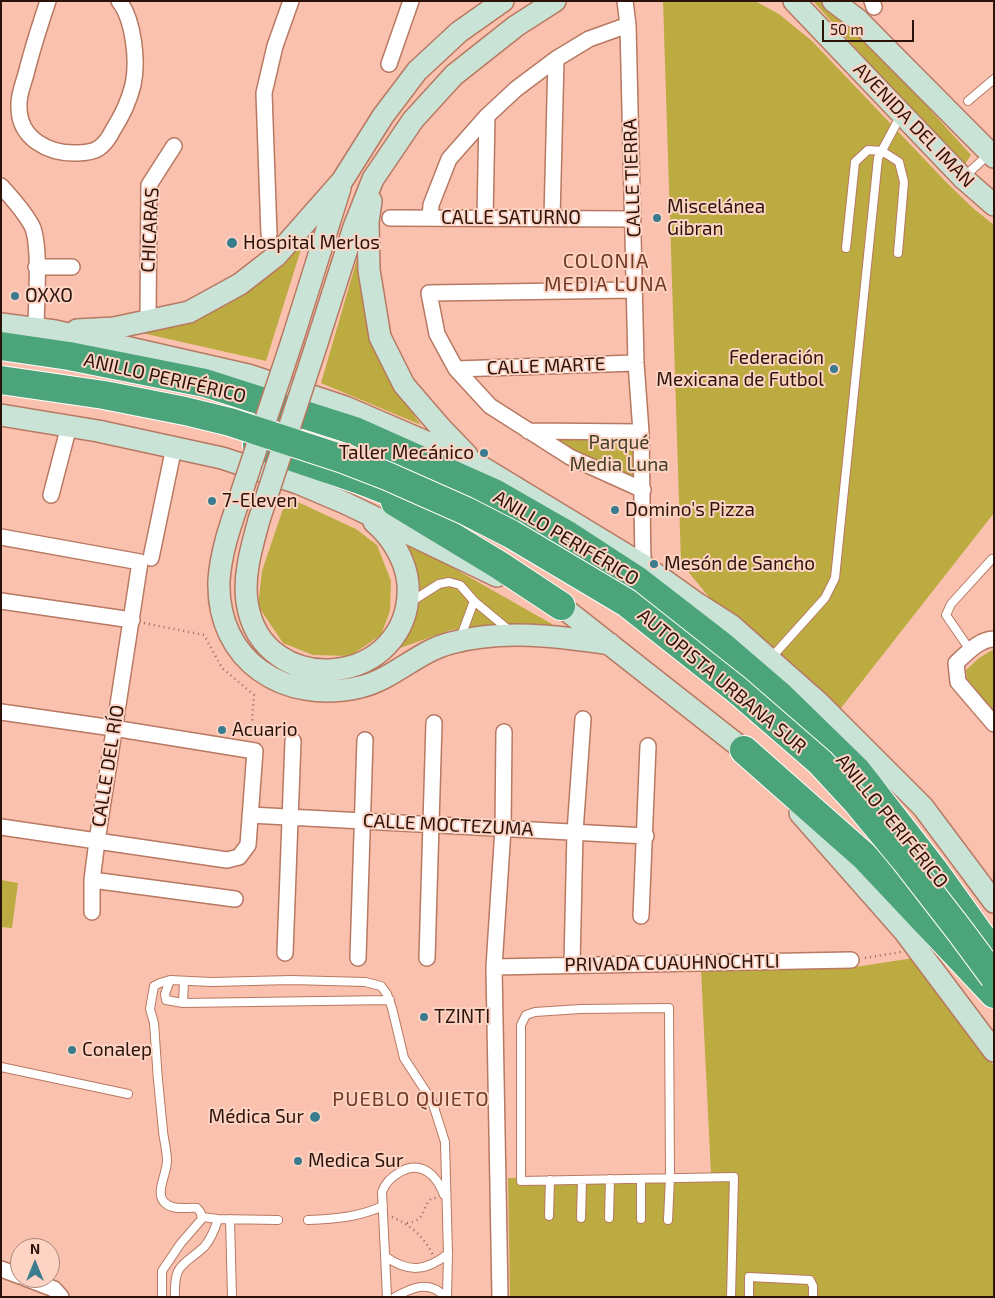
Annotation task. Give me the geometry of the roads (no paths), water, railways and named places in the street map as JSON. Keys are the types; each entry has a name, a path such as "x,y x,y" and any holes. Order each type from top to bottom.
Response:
{"highway":[{"name":"ANILLO PERIFÉRICO","path":"1,346 66,355 205,383 355,431 494,493 569,536 638,581 722,646 765,682 857,771 933,870 994,954"},
{"name":"AUTOPISTA URBANA SUR","path":"1,366 84,377 192,398 300,428 401,466 472,498 594,566 703,642 832,760 868,796 994,962"},
{"name":"AUTOPISTA URBANA SUR","path":"1,380 104,395 185,411 230,422 343,459 387,476 511,534 627,603 736,690 820,762 857,802 905,860 960,930 994,978"},
{"name":"ANILLO PERIFÉRICO","path":"1,391 139,413 220,432 360,480 461,521 507,544 566,578 617,609 754,716 844,798 909,870 994,990"},
{"path":"355,431 418,450 559,513"},
{"path":"360,480 499,565 561,606"},
{"path":"695,602 769,675 808,720 857,771"},
{"path":"744,750 864,856 994,994"}],"main road":[{"path":"345,503 362,512 377,524 393,544 404,566 407,579 407,604 399,628 392,639 384,648 363,663 339,670 314,670 279,656 261,638 247,603 247,572 259,520 354,227 373,179 413,120 454,75 516,26 555,1"},
{"name":"AVENIDA DEL IMAN","path":"794,1 963,178 994,205"},
{"name":"AVENIDA DEL IMAN","path":"833,1 857,18 992,153"},
{"path":"46,330 114,328 189,312 240,284 276,256 342,181 383,116 417,71 459,32 501,2 516,26"},
{"path":"373,179 368,222 369,270 380,337 404,385 441,428 475,463"},
{"path":"342,181 292,341 224,545 219,581 221,604 225,626 238,649 254,666 276,682 299,689 322,691 360,687 383,679 425,652 452,642 515,635 611,644"},
{"path":"1,324 46,330 248,375 345,407 475,463 643,565 731,625 817,701 923,807 994,902"},
{"path":"1,415 69,426 174,447 230,461 298,483 345,503 561,606 744,750 904,931 994,1051"}],"street":[{"path":"48,1 21,90 19,108 22,125 32,140 49,149 69,153 87,153 100,148 113,131 128,103 133,83 135,58 129,17 119,1"},
{"path":"269,234 264,93 275,46 291,1"},
{"path":"389,64 411,1"},
{"name":"CALLE TIERRA","path":"625,1 628,25 632,219 636,290 636,363 643,490 643,565"},
{"path":"430,218 431,205 449,159 487,116 516,89 556,59 589,39 628,25"},
{"path":"552,218 556,59"},
{"path":"485,218 487,116"},
{"name":"CHICARAS","path":"148,320 149,186 174,146"},
{"path":"1,186 21,208 32,226 36,242 36,267 46,330"},
{"name":"CALLE SATURNO","path":"390,218 632,219"},
{"path":"36,267 72,267"},
{"path":"636,290 428,293 437,334 456,369 490,406 570,457 643,490"},
{"name":"CALLE MARTE","path":"456,369 636,363"},
{"path":"51,495 69,426"},
{"path":"528,431 641,432"},
{"path":"151,558 174,447"},
{"name":"CALLE DEL RÍO","path":"1,537 140,562 96,841 92,880 92,912"},
{"path":"1,601 132,620"},
{"path":"994,639 988,639 970,650 956,664 958,682 994,724"},
{"path":"1,712 253,751 248,845 239,857 226,860 1,827"},
{"path":"572,964 575,832 582,719"},
{"path":"427,958 434,724"},
{"path":"500,1297 494,967 503,829 504,732"},
{"path":"358,958 366,740"},
{"path":"285,953 292,817 293,741"},
{"path":"641,916 646,836 648,746"},
{"name":"CALLE MOCTEZUMA","path":"250,815 646,836"},
{"path":"92,880 234,900"},
{"name":"PRIVADA CUAUHNOCHTLI","path":"494,967 851,960"}],"lane":[{"path":"968,101 994,79"},
{"path":"769,659 825,598 835,578 878,158 902,114"},
{"path":"846,248 855,162 868,150 882,151 899,162 904,182 898,253"},
{"path":"963,178 992,153"},
{"path":"970,650 946,615 951,604 992,559"},
{"path":"407,604 439,584 449,582 460,585 474,601 515,635"},
{"path":"459,642 474,601"},
{"path":"170,980 165,994 166,1000 183,1003 390,1000"},
{"path":"162,1297 162,1271 202,1217 197,1208 172,1208 164,1202 161,1194 167,1170 167,1153 154,1023 150,1009 154,986 170,980 365,982 381,986 390,1000 404,1058 432,1101 444,1142 448,1254 446,1297"},
{"path":"183,1003 184,981"},
{"path":"668,1220 670,1178 669,1008 535,1012 526,1015 521,1025 521,1180 582,1180 610,1179 641,1179 670,1178 734,1177 731,1297"},
{"path":"1,1067 128,1094"},
{"path":"387,1297 382,1192 388,1181 400,1172 414,1167 422,1168 432,1174 440,1186 445,1200"},
{"path":"609,1218 610,1179"},
{"path":"641,1179 642,1218"},
{"path":"549,1216 550,1180"},
{"path":"581,1218 582,1180"},
{"path":"308,1220 360,1215 383,1208"},
{"path":"202,1217 278,1220"},
{"path":"175,1297 174,1280 182,1263 205,1246 212,1235 218,1219"},
{"path":"230,1219 232,1297"},
{"path":"386,1257 393,1262 408,1267 429,1267 448,1254"},
{"path":"748,1297 749,1277 810,1280 814,1286 813,1297"},
{"path":"395,1297 412,1289 430,1286 446,1297"}],"place":[{"name":"Miscelánea Gibran","path":"657,218"},
{"name":"Hospital Merlos","path":"232,243"},
{"name":"OXXO","path":"15,296"},
{"name":"Federación Mexicana de Futbol","path":"834,369"},
{"name":"Taller Mecánico","path":"484,453"},
{"name":"7-Eleven","path":"212,501"},
{"name":"Domino's Pizza","path":"615,510"},
{"name":"Mesón de Sancho","path":"654,564"},
{"name":"Acuario","path":"222,730"},
{"name":"TZINTI","path":"424,1017"},
{"name":"Conalep","path":"72,1050"},
{"name":"Médica Sur","path":"315,1117"},
{"name":"Medica Sur","path":"298,1161"}],"district":[{"name":"COLONIA MEDIA LUNA","path":"606,272"},
{"name":"PUEBLO QUIETO","path":"411,1099"}],"park label":[{"name":"Parqué Media Luna","path":"619,454"}]}
